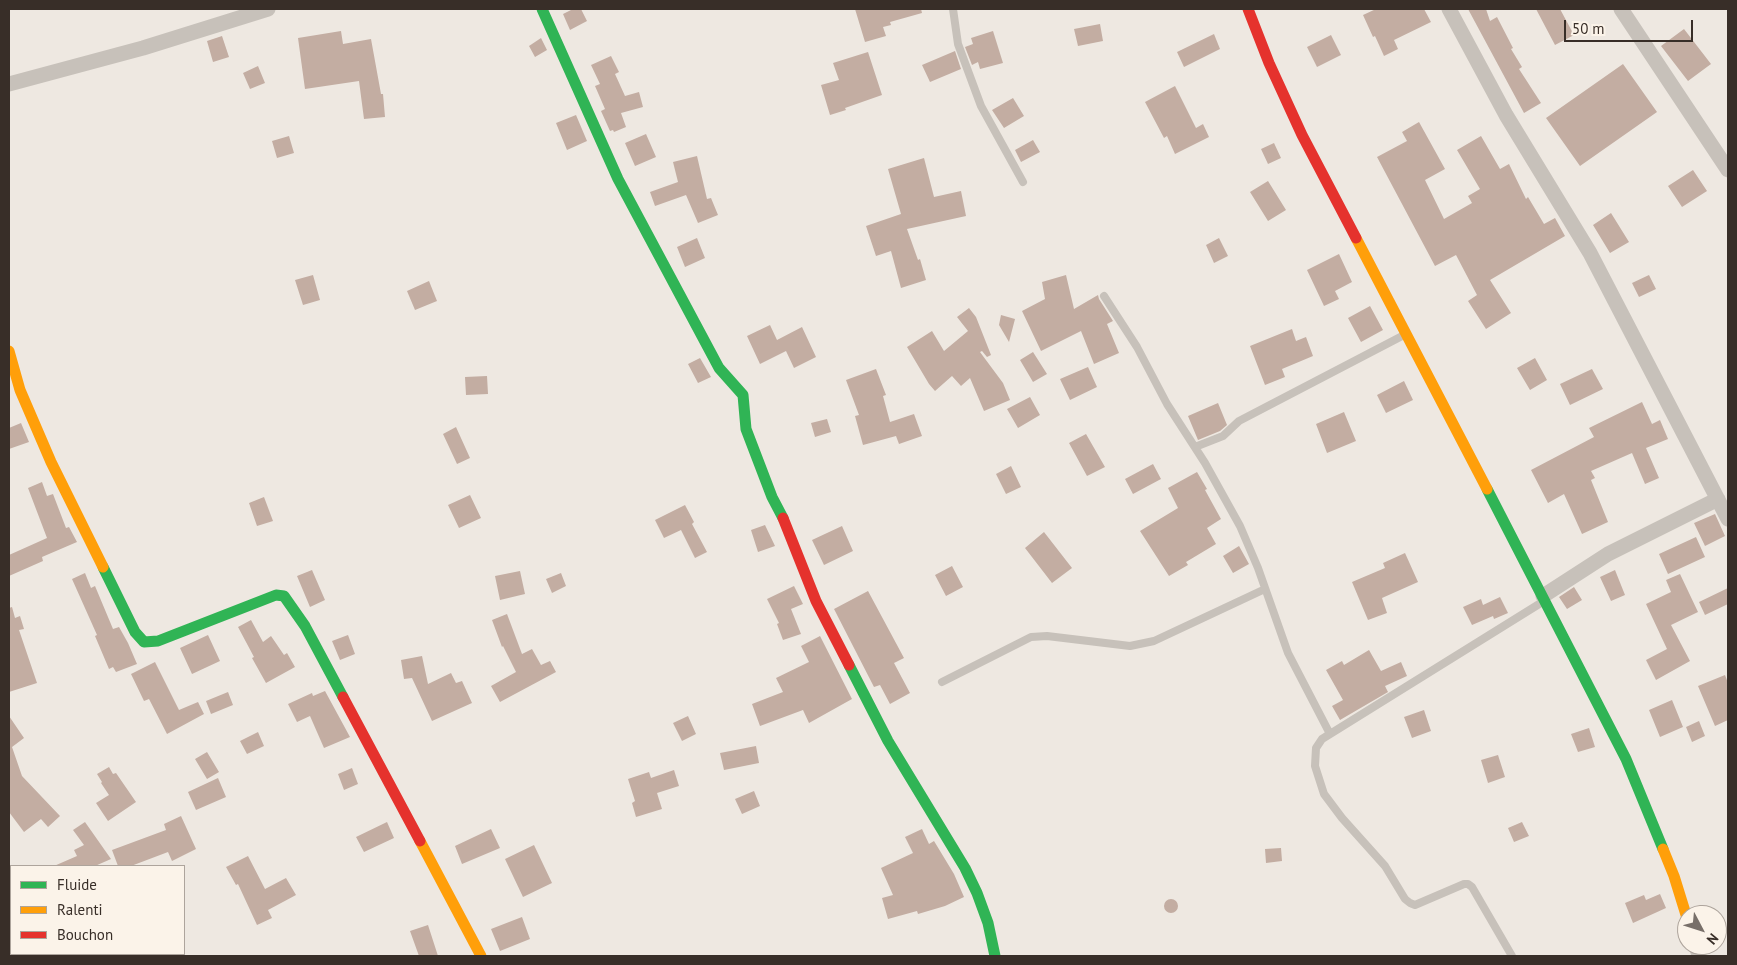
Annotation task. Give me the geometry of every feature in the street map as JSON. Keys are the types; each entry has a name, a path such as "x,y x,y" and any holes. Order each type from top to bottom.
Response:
{"street":[{"path":"9,84 143,48 268,9"},
{"path":"542,9 618,178 719,368 743,395 746,429 772,497 789,531 816,600 888,741 965,868 988,923 995,956"},
{"path":"1248,9 1269,63 1302,135 1407,333 1626,759 1674,876 1683,905"},
{"path":"1449,9 1506,115 1590,253 1728,519"},
{"path":"1621,9 1728,170"},
{"path":"9,351 20,390 51,462 135,632 144,642 158,641 276,595 284,596 305,626 481,956"},
{"path":"1544,598 1608,554 1718,499"}],"lane":[{"path":"953,9 958,44 981,106 1023,182"},
{"path":"1104,296 1137,347 1167,404 1195,447 1240,526 1258,568 1288,653 1330,734"},
{"path":"1195,447 1223,436 1239,421 1407,333"},
{"path":"942,682 1031,637 1047,636 1130,646 1154,641 1265,589"},
{"path":"1512,956 1472,887 1468,884 1415,905 1410,904 1405,899 1385,866 1342,818 1324,794 1315,766 1316,748 1322,739 1544,598"}],"building":[{"path":"573,9 581,9 587,21 570,30 563,14"},
{"path":"855,9 921,9 922,13 890,22 891,25 883,27 886,36 865,42"},
{"path":"1376,9 1424,9 1431,22 1394,40 1398,49 1384,56 1363,15"},
{"path":"1468,9 1486,9 1490,21 1497,17 1513,48 1511,49 1522,67 1519,69 1541,103 1524,113"},
{"path":"1536,9 1560,9 1574,35 1555,45"},
{"path":"1100,24 1103,41 1078,46 1074,29"},
{"path":"1684,29 1711,64 1688,81 1661,46"},
{"path":"341,31 343,44 371,39 381,94 383,94 385,117 364,119 359,81 305,89 298,38"},
{"path":"993,31 1003,63 980,69 978,62 972,65 965,47 973,44 971,38"},
{"path":"1214,34 1220,49 1184,67 1177,52"},
{"path":"1331,35 1341,55 1317,67 1307,47"},
{"path":"222,36 229,57 213,62 207,41"},
{"path":"541,38 547,50 535,57 529,46"},
{"path":"955,51 961,69 930,82 922,65"},
{"path":"868,52 882,95 830,115 821,85 839,80 833,63"},
{"path":"611,56 619,72 615,74 625,96 639,92 643,107 621,113 626,127 614,132 613,130 610,131 601,111 605,109 595,86 600,84 591,65"},
{"path":"1623,64 1657,112 1580,166 1546,118"},
{"path":"258,66 265,83 250,89 243,73"},
{"path":"1175,86 1196,128 1203,124 1209,137 1175,154 1167,136 1164,138 1145,102"},
{"path":"1013,98 1024,116 1004,128 992,110"},
{"path":"576,115 587,141 567,150 556,123"},
{"path":"1419,122 1445,169 1425,180 1444,219 1472,203 1468,196 1480,189 1457,150 1481,136 1500,169 1509,164 1526,199 1528,197 1544,224 1555,218 1565,236 1490,280 1511,313 1486,329 1468,301 1477,295 1456,255 1435,266 1377,157 1407,141 1402,132"},
{"path":"646,134 656,157 635,166 625,143"},
{"path":"289,136 294,153 277,158 272,141"},
{"path":"1033,140 1040,152 1021,162 1015,150"},
{"path":"1274,143 1281,158 1268,164 1261,149"},
{"path":"697,156 707,199 711,198 718,215 698,223 686,195 655,206 650,192 678,182 673,162"},
{"path":"924,158 934,197 961,191 966,216 907,229 918,260 920,259 926,280 901,288 891,251 876,256 866,226 901,214 888,169"},
{"path":"1693,170 1707,191 1682,207 1668,186"},
{"path":"1268,181 1286,210 1268,221 1250,192"},
{"path":"1611,213 1629,242 1610,253 1593,225"},
{"path":"697,238 705,258 685,267 677,247"},
{"path":"1219,238 1228,256 1214,263 1206,245"},
{"path":"1339,254 1352,282 1335,291 1339,299 1324,306 1307,270"},
{"path":"313,275 320,300 303,305 295,280"},
{"path":"1066,275 1074,309 1098,295 1113,321 1107,324 1119,353 1094,364 1081,331 1041,351 1022,311 1045,299 1042,282"},
{"path":"1649,275 1656,289 1639,297 1632,283"},
{"path":"429,281 437,301 415,310 407,291"},
{"path":"1370,306 1383,330 1361,342 1348,318"},
{"path":"969,308 976,317 991,355 987,357 982,351 980,352 1003,383 1010,400 984,411 970,378 961,386 952,376 935,391 907,347 932,331 944,351 968,331 957,317"},
{"path":"1001,315 1015,319 1009,342 999,325"},
{"path":"770,325 777,340 802,327 816,357 794,368 786,351 760,364 747,336"},
{"path":"1292,329 1296,341 1306,337 1313,356 1282,369 1285,377 1265,385 1250,346"},
{"path":"1033,352 1047,374 1033,382 1020,360"},
{"path":"700,358 711,377 698,383 688,364"},
{"path":"1535,358 1547,380 1530,390 1517,368"},
{"path":"1088,367 1097,387 1070,400 1060,379"},
{"path":"876,369 886,395 883,396 890,422 914,414 922,436 899,444 896,436 863,445 855,416 859,415 846,380"},
{"path":"1592,369 1603,389 1570,405 1560,384"},
{"path":"487,376 488,394 466,395 465,377"},
{"path":"1404,381 1413,400 1386,413 1377,395"},
{"path":"1030,397 1040,415 1018,428 1007,409"},
{"path":"1642,402 1652,424 1660,420 1668,439 1646,448 1659,478 1645,484 1632,453 1591,471 1595,478 1591,480 1608,522 1582,534 1564,494 1548,503 1531,470 1594,437 1589,428"},
{"path":"1218,403 1227,425 1220,431 1198,440 1188,416"},
{"path":"1344,412 1356,441 1327,453 1316,424"},
{"path":"827,419 831,432 815,437 811,423"},
{"path":"21,423 29,442 9,449 9,428"},
{"path":"456,427 470,458 457,464 443,434"},
{"path":"1086,434 1105,467 1087,476 1069,443"},
{"path":"1153,464 1161,479 1133,494 1125,479"},
{"path":"1011,466 1021,487 1006,494 996,474"},
{"path":"1197,472 1221,519 1207,528 1216,544 1186,562 1188,565 1169,576 1140,531 1178,508 1168,488"},
{"path":"42,482 47,496 53,494 66,528 69,527 77,542 42,557 43,561 9,576 9,555 47,538 28,488"},
{"path":"470,495 481,518 459,528 448,505"},
{"path":"264,497 273,521 257,526 249,503"},
{"path":"685,505 694,522 692,524 707,552 695,558 681,530 664,538 655,520"},
{"path":"1715,514 1725,536 1705,546 1694,523"},
{"path":"765,525 775,546 758,552 751,530"},
{"path":"842,526 853,551 824,565 812,540"},
{"path":"1044,532 1072,568 1052,583 1025,548"},
{"path":"1696,537 1705,557 1668,574 1659,554"},
{"path":"1239,546 1249,564 1233,573 1223,556"},
{"path":"1405,553 1418,582 1382,598 1387,613 1368,620 1352,582 1385,568 1383,563"},
{"path":"952,566 963,587 946,596 935,575"},
{"path":"312,570 325,600 310,607 297,576"},
{"path":"1615,570 1625,595 1611,601 1600,577"},
{"path":"520,571 525,594 500,600 495,576"},
{"path":"85,573 91,588 95,586 113,629 119,627 137,664 116,672 113,667 109,669 95,636 97,635 72,579"},
{"path":"561,573 566,586 552,593 546,579"},
{"path":"1680,574 1698,612 1671,625 1690,661 1656,680 1646,660 1667,649 1646,604 1671,592 1666,580"},
{"path":"794,586 803,604 791,609 801,634 783,640 777,624 779,623 767,599"},
{"path":"1574,587 1582,600 1567,609 1559,597"},
{"path":"1728,588 1728,604 1705,615 1699,602"},
{"path":"868,591 904,658 894,663 910,693 890,704 880,685 874,687 834,609"},
{"path":"1500,597 1508,613 1494,619 1493,616 1472,625 1463,607 1481,599 1483,605"},
{"path":"12,607 15,618 20,616 24,629 19,630 37,683 9,692 9,608"},
{"path":"507,614 522,654 532,649 541,665 550,661 556,672 500,702 491,686 516,672 502,647 492,620"},
{"path":"251,620 263,642 271,636 284,655 287,653 295,667 266,683 238,627"},
{"path":"208,635 220,661 192,674 180,648"},
{"path":"348,635 355,654 340,660 332,641"},
{"path":"820,636 852,699 809,723 803,710 760,726 752,704 783,692 776,678 809,662 801,646"},
{"path":"1369,650 1381,671 1401,662 1407,676 1385,686 1388,692 1340,720 1332,706 1343,700 1326,670 1342,661 1344,665"},
{"path":"422,656 428,684 451,673 456,683 462,681 472,703 432,721 412,678 404,679 401,660"},
{"path":"155,662 179,710 198,702 204,714 167,734 149,699 144,701 131,674"},
{"path":"1725,675 1728,683 1728,720 1715,726 1698,686"},
{"path":"325,691 350,737 324,748 310,716 297,722 288,704 312,693 313,696"},
{"path":"228,692 233,705 211,714 206,701"},
{"path":"1672,700 1683,727 1660,737 1649,710"},
{"path":"1424,710 1431,731 1412,738 1404,717"},
{"path":"9,716 24,738 12,747 22,776 60,816 48,827 41,819 24,832 9,812"},
{"path":"688,716 696,734 682,741 673,723"},
{"path":"1699,721 1705,736 1692,742 1686,727"},
{"path":"1589,728 1595,747 1578,752 1571,734"},
{"path":"258,732 264,746 247,754 240,741"},
{"path":"756,746 759,763 724,770 720,753"},
{"path":"207,752 219,772 207,779 195,759"},
{"path":"1498,755 1505,777 1488,783 1481,760"},
{"path":"109,767 113,774 116,773 136,802 108,821 96,803 109,795 97,774"},
{"path":"352,768 358,784 344,790 338,774"},
{"path":"674,770 679,786 657,793 662,809 636,817 632,803 635,801 628,779 649,772 651,778"},
{"path":"218,778 226,797 196,810 188,792"},
{"path":"754,791 760,806 742,814 735,799"},
{"path":"181,816 196,849 172,861 168,852 134,865 118,865 112,850 166,830 164,824"},
{"path":"85,822 111,859 97,865 56,865 77,856 74,850 84,845 73,830"},
{"path":"387,822 394,838 364,852 356,837"},
{"path":"1522,822 1529,836 1514,842 1508,828"},
{"path":"491,829 500,848 462,864 455,846"},
{"path":"922,829 929,844 934,841 954,874 964,897 945,906 918,914 917,911 888,919 882,898 893,895 881,868 913,853 905,837"},
{"path":"534,845 552,883 523,897 505,859"},
{"path":"1281,848 1282,861 1266,863 1265,849"},
{"path":"248,856 265,889 286,878 296,895 268,910 272,918 257,925 238,884 236,885 226,867"},
{"path":"1660,894 1666,908 1633,923 1625,903 1644,895 1646,900"},
{"path":"1168,899 1174,899 1178,906 1174,913 1168,913 1164,909 1164,903"},
{"path":"522,917 530,939 500,951 491,929"},
{"path":"428,925 438,956 419,956 410,931"}],"traffic: fast":[{"path":"542,9 618,179 719,368 743,395 746,429 772,497 783,518"},
{"path":"1487,489 1626,759 1663,849"},
{"path":"103,567 135,632 144,642 158,641 276,595 284,596 305,626 343,697"},
{"path":"849,665 888,741 965,868 988,923 995,956"}],"traffic: slow":[{"path":"1356,238 1487,489"},
{"path":"9,351 20,390 51,462 103,567"},
{"path":"420,841 481,956"},
{"path":"1663,849 1683,905"}],"traffic: jam":[{"path":"1248,9 1269,63 1302,135 1356,238"},
{"path":"783,518 816,601 849,665"},
{"path":"343,697 420,841"}]}
